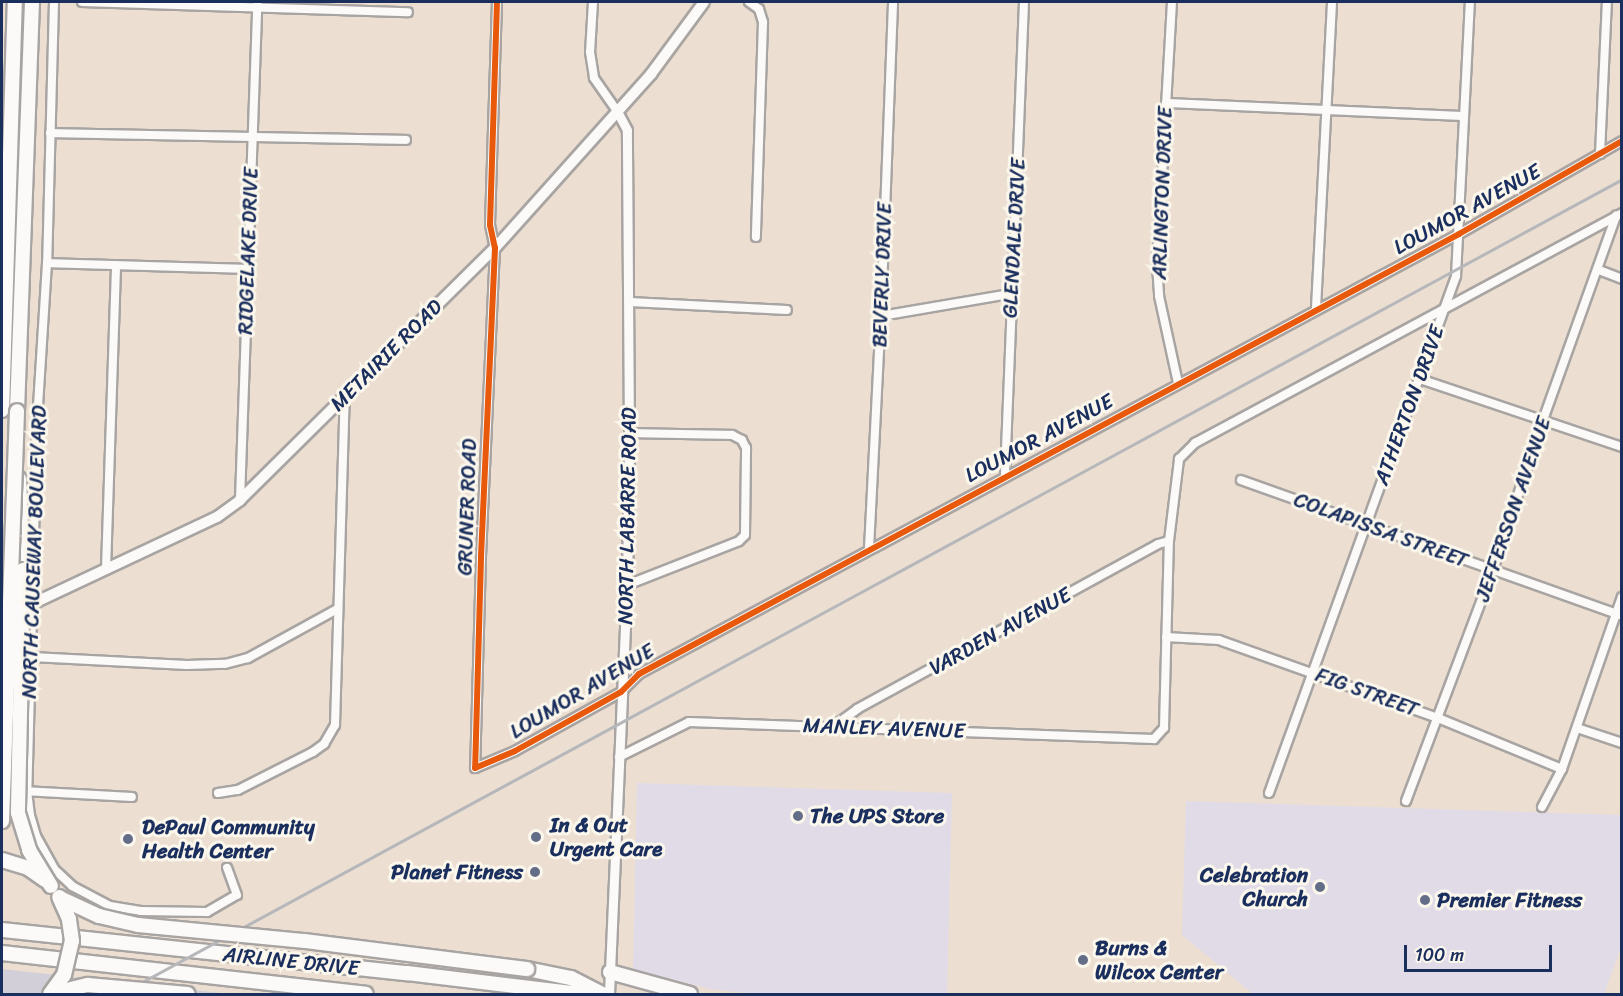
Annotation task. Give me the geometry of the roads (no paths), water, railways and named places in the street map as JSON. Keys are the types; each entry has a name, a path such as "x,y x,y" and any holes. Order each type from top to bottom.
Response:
{"highway":[{"name":"NORTH CAUSEWAY BOULEVARD","path":"2,410 15,2"},
{"name":"NORTH CAUSEWAY BOULEVARD","path":"2,821 32,2"},
{"path":"2,209 9,188"},
{"path":"16,432 23,570 18,813 29,850 60,898 71,930 71,953 64,975 50,994"},
{"path":"2,860 27,868 51,886"},
{"path":"60,898 99,916 138,925 305,941 527,969 571,978 602,994"},
{"name":"AIRLINE DRIVE","path":"2,930 407,973 580,994"},
{"name":"AIRLINE DRIVE","path":"2,953 366,994"},
{"path":"610,972 690,994"},
{"path":"50,994 88,985 188,994"}],"main road":[{"name":"METAIRIE ROAD","path":"2,626 34,603 216,517 240,500 495,248 651,74 704,2"}],"street":[{"name":"NORTH CAUSEWAY BOULEVARD","path":"54,2 47,263 37,421 34,603 27,791 36,837 54,869 72,886 110,906 141,911 207,912 237,895 227,868"},
{"path":"82,2 257,4 408,12"},
{"name":"GRUNER ROAD","path":"475,768 481,558 495,248 490,225 497,2"},
{"path":"593,2 590,52 594,78 617,111"},
{"path":"749,2 759,9 764,22 756,237"},
{"name":"BEVERLY DRIVE","path":"869,549 893,2"},
{"name":"GLENDALE DRIVE","path":"1005,475 1010,294 1024,2"},
{"name":"ARLINGTON DRIVE","path":"1172,2 1157,280 1178,383"},
{"path":"1316,308 1332,2"},
{"name":"ATHERTON DRIVE","path":"1269,794 1456,276 1470,2"},
{"path":"1600,154 1607,2"},
{"name":"RIDGELAKE DRIVE","path":"240,500 246,269 257,4"},
{"path":"1166,103 1464,116"},
{"name":"NORTH LABARRE ROAD","path":"609,994 627,585 629,433 630,302 627,130 617,111"},
{"path":"51,133 406,141"},
{"name":"LOUMOR AVENUE","path":"475,768 515,751 621,692 639,674 1316,308 1459,234 1622,141"},
{"path":"1166,637 1169,541 1179,459 1195,442 1442,312 1619,215"},
{"name":"JEFFERSON AVENUE","path":"1406,801 1493,570 1543,420 1619,215"},
{"path":"47,263 246,269"},
{"path":"106,569 116,265"},
{"path":"1599,270 1622,279"},
{"path":"881,315 1010,294"},
{"path":"630,302 788,310"},
{"path":"1420,379 1622,447"},
{"path":"218,794 238,790 313,752 324,744 335,725 345,394"},
{"path":"627,585 740,541 745,535 746,448 742,440 732,435 629,433"},
{"name":"COLAPISSA STREET","path":"1241,480 1619,615"},
{"name":"VARDEN AVENUE","path":"834,726 857,709 1158,544 1169,541"},
{"path":"1542,807 1562,768 1619,615 1622,597"},
{"path":"32,657 187,665 225,664 248,658 337,609"},
{"name":"FIG STREET","path":"1166,637 1219,639 1438,718 1562,768"},
{"name":"MANLEY AVENUE","path":"619,757 689,723 834,726 1134,739 1157,737 1164,728 1166,637"},
{"path":"1577,728 1622,743"},
{"path":"2,790 132,797"}],"railway":[{"path":"120,994 1622,179"}],"place":[{"name":"The UPS Store","path":"798,816"},
{"name":"In & Out Urgent Care","path":"536,837"},
{"name":"DePaul Community Health Center","path":"128,839"},
{"name":"Planet Fitness","path":"535,872"},
{"name":"Celebration Church","path":"1320,887"},
{"name":"Premier Fitness","path":"1425,900"},
{"name":"Burns & Wilcox Center","path":"1083,960"}]}
